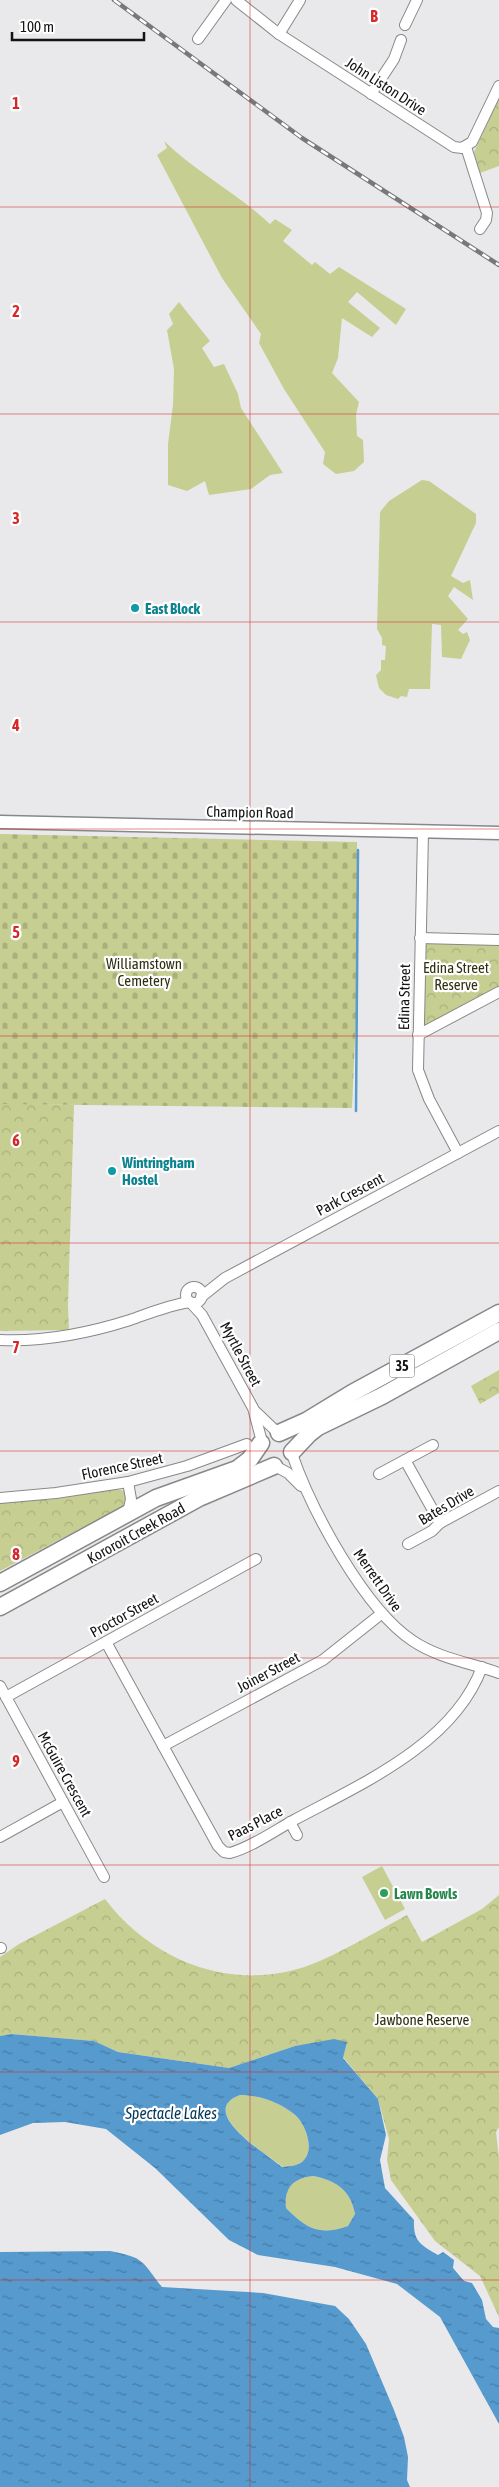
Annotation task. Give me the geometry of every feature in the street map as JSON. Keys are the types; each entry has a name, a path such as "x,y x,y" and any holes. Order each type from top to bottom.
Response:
{"main road":[{"name":"35","path":"256,1443 267,1436 301,1424 352,1392 499,1313"},
{"name":"35","path":"275,1466 285,1463 306,1437 318,1427 382,1396 499,1331"},
{"path":"278,1433 290,1440 292,1453"},
{"path":"256,1443 263,1459 275,1466"},
{"name":"Kororoit Creek Road","path":"0,1583 173,1490 241,1467 250,1459 256,1443"},
{"name":"Kororoit Creek Road","path":"0,1607 205,1495 275,1466"}],"street":[{"path":"198,39 226,0"},
{"name":"John Liston Drive","path":"236,0 279,34 452,146 466,147"},
{"path":"279,34 300,0"},
{"path":"405,25 417,0"},
{"path":"371,94 394,58 401,40"},
{"path":"480,229 486,220 486,213 466,147 474,138 499,86"},
{"name":"Champion Road","path":"0,822 499,833"},
{"name":"Edina Street","path":"423,832 418,1035 419,1075 458,1153"},
{"path":"420,938 499,940"},
{"path":"418,1035 499,992"},
{"name":"Park Crescent","path":"0,1340 44,1339 80,1333 129,1320 170,1305 215,1284 499,1131"},
{"name":"Park Crescent","path":"201,1298 215,1284"},
{"path":"190,1296 200,1291 201,1298"},
{"name":"Myrtle Street","path":"190,1296 253,1408 278,1433"},
{"name":"Myrtle Street","path":"201,1298 202,1315"},
{"name":"Myrtle Street","path":"253,1408 256,1443"},
{"name":"Florence Street","path":"0,1498 56,1493 128,1482 187,1466 256,1443"},
{"path":"379,1474 433,1445"},
{"name":"Merrett Drive","path":"292,1453 311,1501"},
{"path":"405,1460 440,1523"},
{"name":"Merrett Drive","path":"275,1466 296,1479 357,1580 381,1614 414,1642 430,1650 499,1673"},
{"path":"128,1482 138,1496 150,1502"},
{"path":"128,1482 131,1501 128,1513"},
{"name":"Bates Drive","path":"408,1544 432,1531 440,1523 499,1491"},
{"name":"Proctor Street","path":"6,1696 256,1559"},
{"name":"Joiner Street","path":"162,1746 323,1660 381,1614"},
{"name":"Paas Place","path":"106,1642 218,1846 224,1852 235,1852 378,1774 411,1753 439,1729 460,1705 474,1686 482,1667"},
{"name":"McGuire Crescent","path":"0,1686 104,1877"},
{"path":"0,1837 63,1802"},
{"path":"290,1822 297,1835"}],"green space":[{"path":"499,98 499,166 480,173 474,152"},
{"path":"164,141 270,224 275,219 292,230 283,241 312,265 315,262 330,274 339,267 406,309 396,325 357,292 348,302 380,328 372,337 342,318 338,358 332,373 359,402 356,415 357,436 363,440 364,462 354,471 336,474 323,464 325,452 284,389 259,343 261,334 222,278 157,155 167,148"},
{"path":"179,302 210,341 202,348 214,367 224,364 238,394 241,408 283,473 270,475 251,489 209,495 205,481 187,491 168,485 168,444 173,405 174,369 167,330 173,324 169,314"},
{"path":"422,480 429,481 476,514 476,523 451,576 463,583 470,580 473,600 454,587 448,596 468,619 458,630 463,634 467,632 470,640 461,659 442,657 441,625 432,624 430,689 409,689 407,697 401,696 398,699 386,695 379,688 376,675 381,670 381,660 385,660 386,646 382,645 382,638 377,629 380,512 389,501"},
{"name":"Williamstown Cemetery","path":"0,834 357,842 357,993 352,1108 0,1104"},
{"name":"Edina Street Reserve","path":"425,943 499,944 499,987 427,1027 422,1022"},
{"path":"0,1103 74,1105 68,1305 69,1330 0,1331"},
{"path":"499,1370 499,1393 480,1404 471,1386"},
{"path":"116,1489 125,1491 127,1503 125,1505 0,1571 0,1502 57,1499"},
{"name":"Lawn Bowls","path":"382,1866 405,1909 385,1920 362,1877"},
{"name":"Jawbone Reserve","path":"499,1895 499,2127 496,2132 499,2158 499,2317 480,2276 435,2241 391,2180 387,2160 389,2139 378,2099 343,2057 347,2042 295,2046 229,2068 118,2052 94,2041 11,2034 0,2036 0,1957 19,1944 105,1899 126,1922 149,1942 175,1957 203,1968 232,1974 262,1975 292,1970 322,1960 407,1915 422,1942 482,1909"},
{"path":"240,2095 268,2100 282,2106 298,2118 305,2129 309,2143 307,2155 302,2162 283,2167 238,2132 226,2111 228,2102"},
{"path":"313,2176 335,2183 346,2192 355,2214 348,2226 329,2230 314,2229 300,2221 286,2208 286,2194 290,2185 299,2179"}],"water":[{"name":"Spectacle Lakes","path":"11,2034 94,2041 118,2052 229,2068 295,2046 334,2039 347,2042 343,2058 378,2099 386,2135 380,2160 385,2188 414,2220 415,2233 419,2242 438,2255 443,2252 454,2260 453,2268 464,2281 472,2283 482,2300 486,2319 493,2327 499,2328 499,2424 440,2317 397,2284 335,2267 258,2255 229,2240 155,2168 106,2129 65,2122 33,2123 0,2135 0,2036","holes":["240,2095 268,2100 282,2106 298,2118 305,2129 309,2143 307,2155 302,2162 282,2167 238,2132 229,2121 226,2111 228,2102","313,2176 335,2183 346,2192 355,2214 348,2226 329,2230 314,2229 300,2221 286,2208 288,2190 291,2185 300,2179"]},
{"path":"110,2251 130,2256 142,2262 162,2287 263,2293 335,2306 349,2319 366,2344 394,2410 404,2437 408,2457 407,2480 410,2487 0,2487 0,2252"}],"waterway":[{"path":"356,1111 358,850"}],"railway":[{"path":"114,0 302,138 499,265"}],"place":[{"name":"East Block","path":"135,608"},
{"name":"Wintringham Hostel","path":"112,1171"},
{"name":"Lawn Bowls","path":"384,1893"}]}
